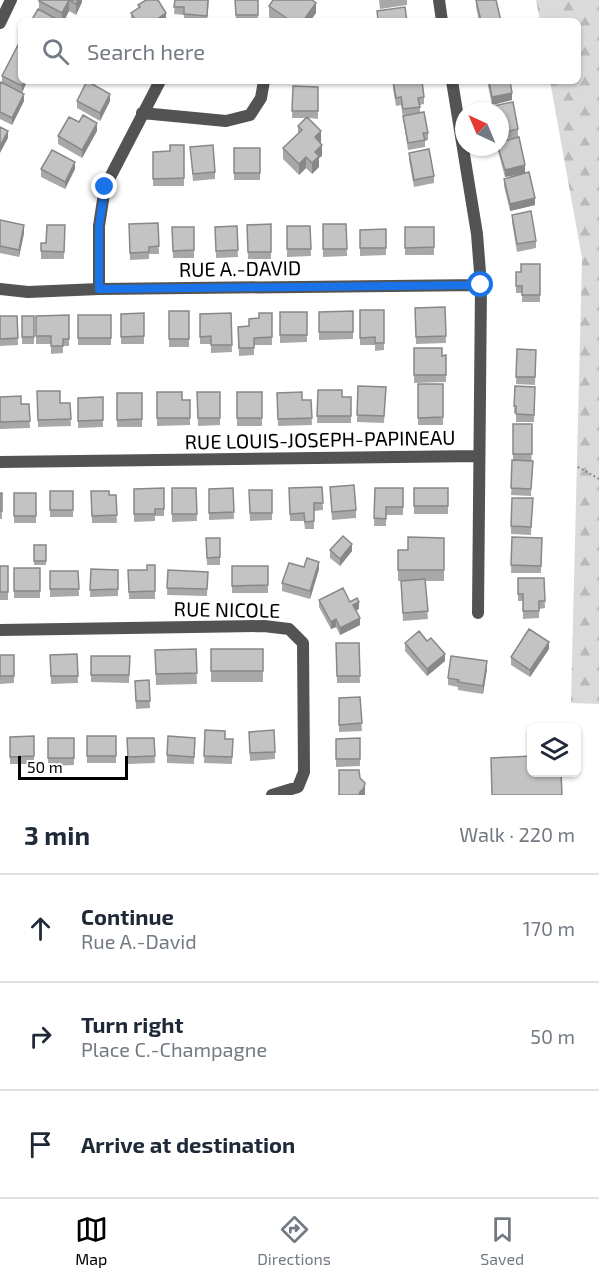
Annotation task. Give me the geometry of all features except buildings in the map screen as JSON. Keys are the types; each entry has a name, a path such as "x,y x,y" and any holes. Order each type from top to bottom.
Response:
{"street":[{"path":"0,22 11,0"},
{"path":"439,0 442,18"},
{"path":"99,289 99,226 105,187 158,84"},
{"path":"142,113 226,120 250,115 261,98 263,84"},
{"name":"RUE LOUIS-JOSEPH-PAPINEAU","path":"0,462 478,456 481,285 477,234 452,84"},
{"name":"RUE A.-DAVID","path":"0,289 28,292 99,289 481,285"},
{"path":"478,456 478,613"},
{"name":"RUE NICOLE","path":"0,630 264,626 289,628 303,643 304,772 298,787 272,795"}],"path":[{"path":"578,467 599,479"}],"green space":[{"path":"536,0 599,0 599,704 571,703 582,258 551,84 581,84 581,18 539,18"}],"route":[{"path":"105,187 99,226 99,289 481,285"}]}
